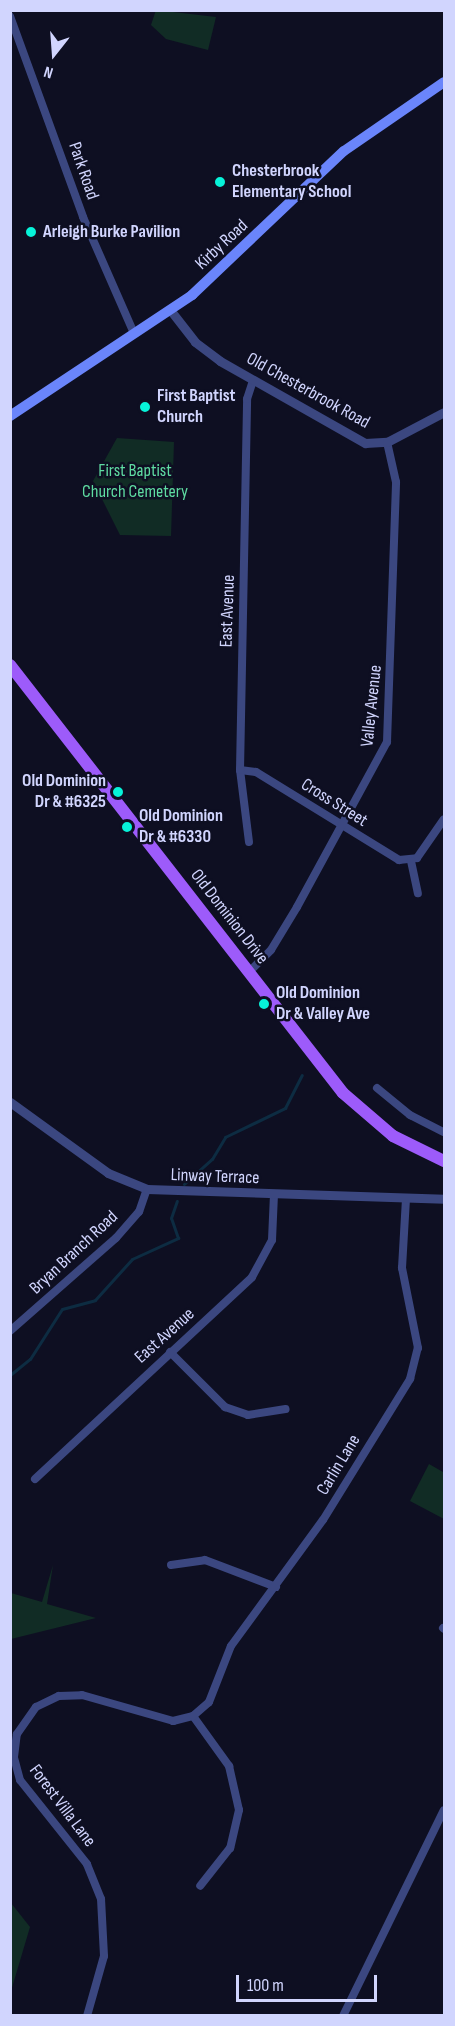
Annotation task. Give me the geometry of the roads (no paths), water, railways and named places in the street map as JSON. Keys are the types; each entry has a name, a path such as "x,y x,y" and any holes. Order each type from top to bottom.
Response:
{"main road":[{"name":"Kirby Road","path":"10,416 171,310 220,271 344,151 444,82"},
{"name":"Old Dominion Drive","path":"10,664 249,972 359,1109 393,1136 444,1161"}],"street":[{"name":"Park Road","path":"10,16 83,217 134,333"},
{"name":"Old Chesterbrook Road","path":"171,310 195,342 253,380 358,440 387,442 444,412"},
{"name":"East Avenue","path":"249,842 240,770 247,399 253,380"},
{"name":"Valley Avenue","path":"249,972 271,950 344,826 387,742 396,482 387,442"},
{"name":"Cross Street","path":"240,770 256,772 399,860 411,861"},
{"path":"418,893 411,861 422,854 444,819"},
{"path":"377,1088 410,1115 444,1132"},
{"name":"Linway Terrace","path":"11,1103 108,1173 147,1189 444,1199"},
{"name":"Bryan Branch Road","path":"10,1331 116,1238 139,1212 147,1189"},
{"name":"East Avenue","path":"35,1479 260,1266 272,1240 274,1195"},
{"name":"Carlin Lane","path":"193,1716 214,1693 231,1646 276,1587 414,1369 417,1331 402,1268 406,1199"},
{"path":"170,1352 225,1407 248,1415 286,1409"},
{"path":"171,1564 205,1560 276,1587"},
{"name":"Forest Villa Lane","path":"87,2016 104,1956 101,1899 87,1864 21,1780 14,1757 17,1734 36,1707 70,1695 163,1719 193,1716"},
{"path":"193,1716 229,1766 239,1810 230,1848 200,1886"},
{"path":"343,2016 444,1810"}],"waterway":[{"path":"184,1184 212,1159 225,1137 285,1108 302,1075"},
{"path":"10,1375 30,1359 62,1309 95,1300 132,1259 178,1238 171,1218 177,1201"}],"place":[{"name":"Chesterbrook Elementary School","path":"220,182"},
{"name":"Arleigh Burke Pavilion","path":"31,232"},
{"name":"First Baptist Church","path":"145,407"},
{"name":"Old Dominion Dr & #6325","path":"118,792"},
{"name":"Old Dominion Dr & #6330","path":"127,827"},
{"name":"Old Dominion Dr & Valley Ave","path":"264,1004"}],"park label":[{"name":"First Baptist Church Cemetery","path":"135,482"}]}
